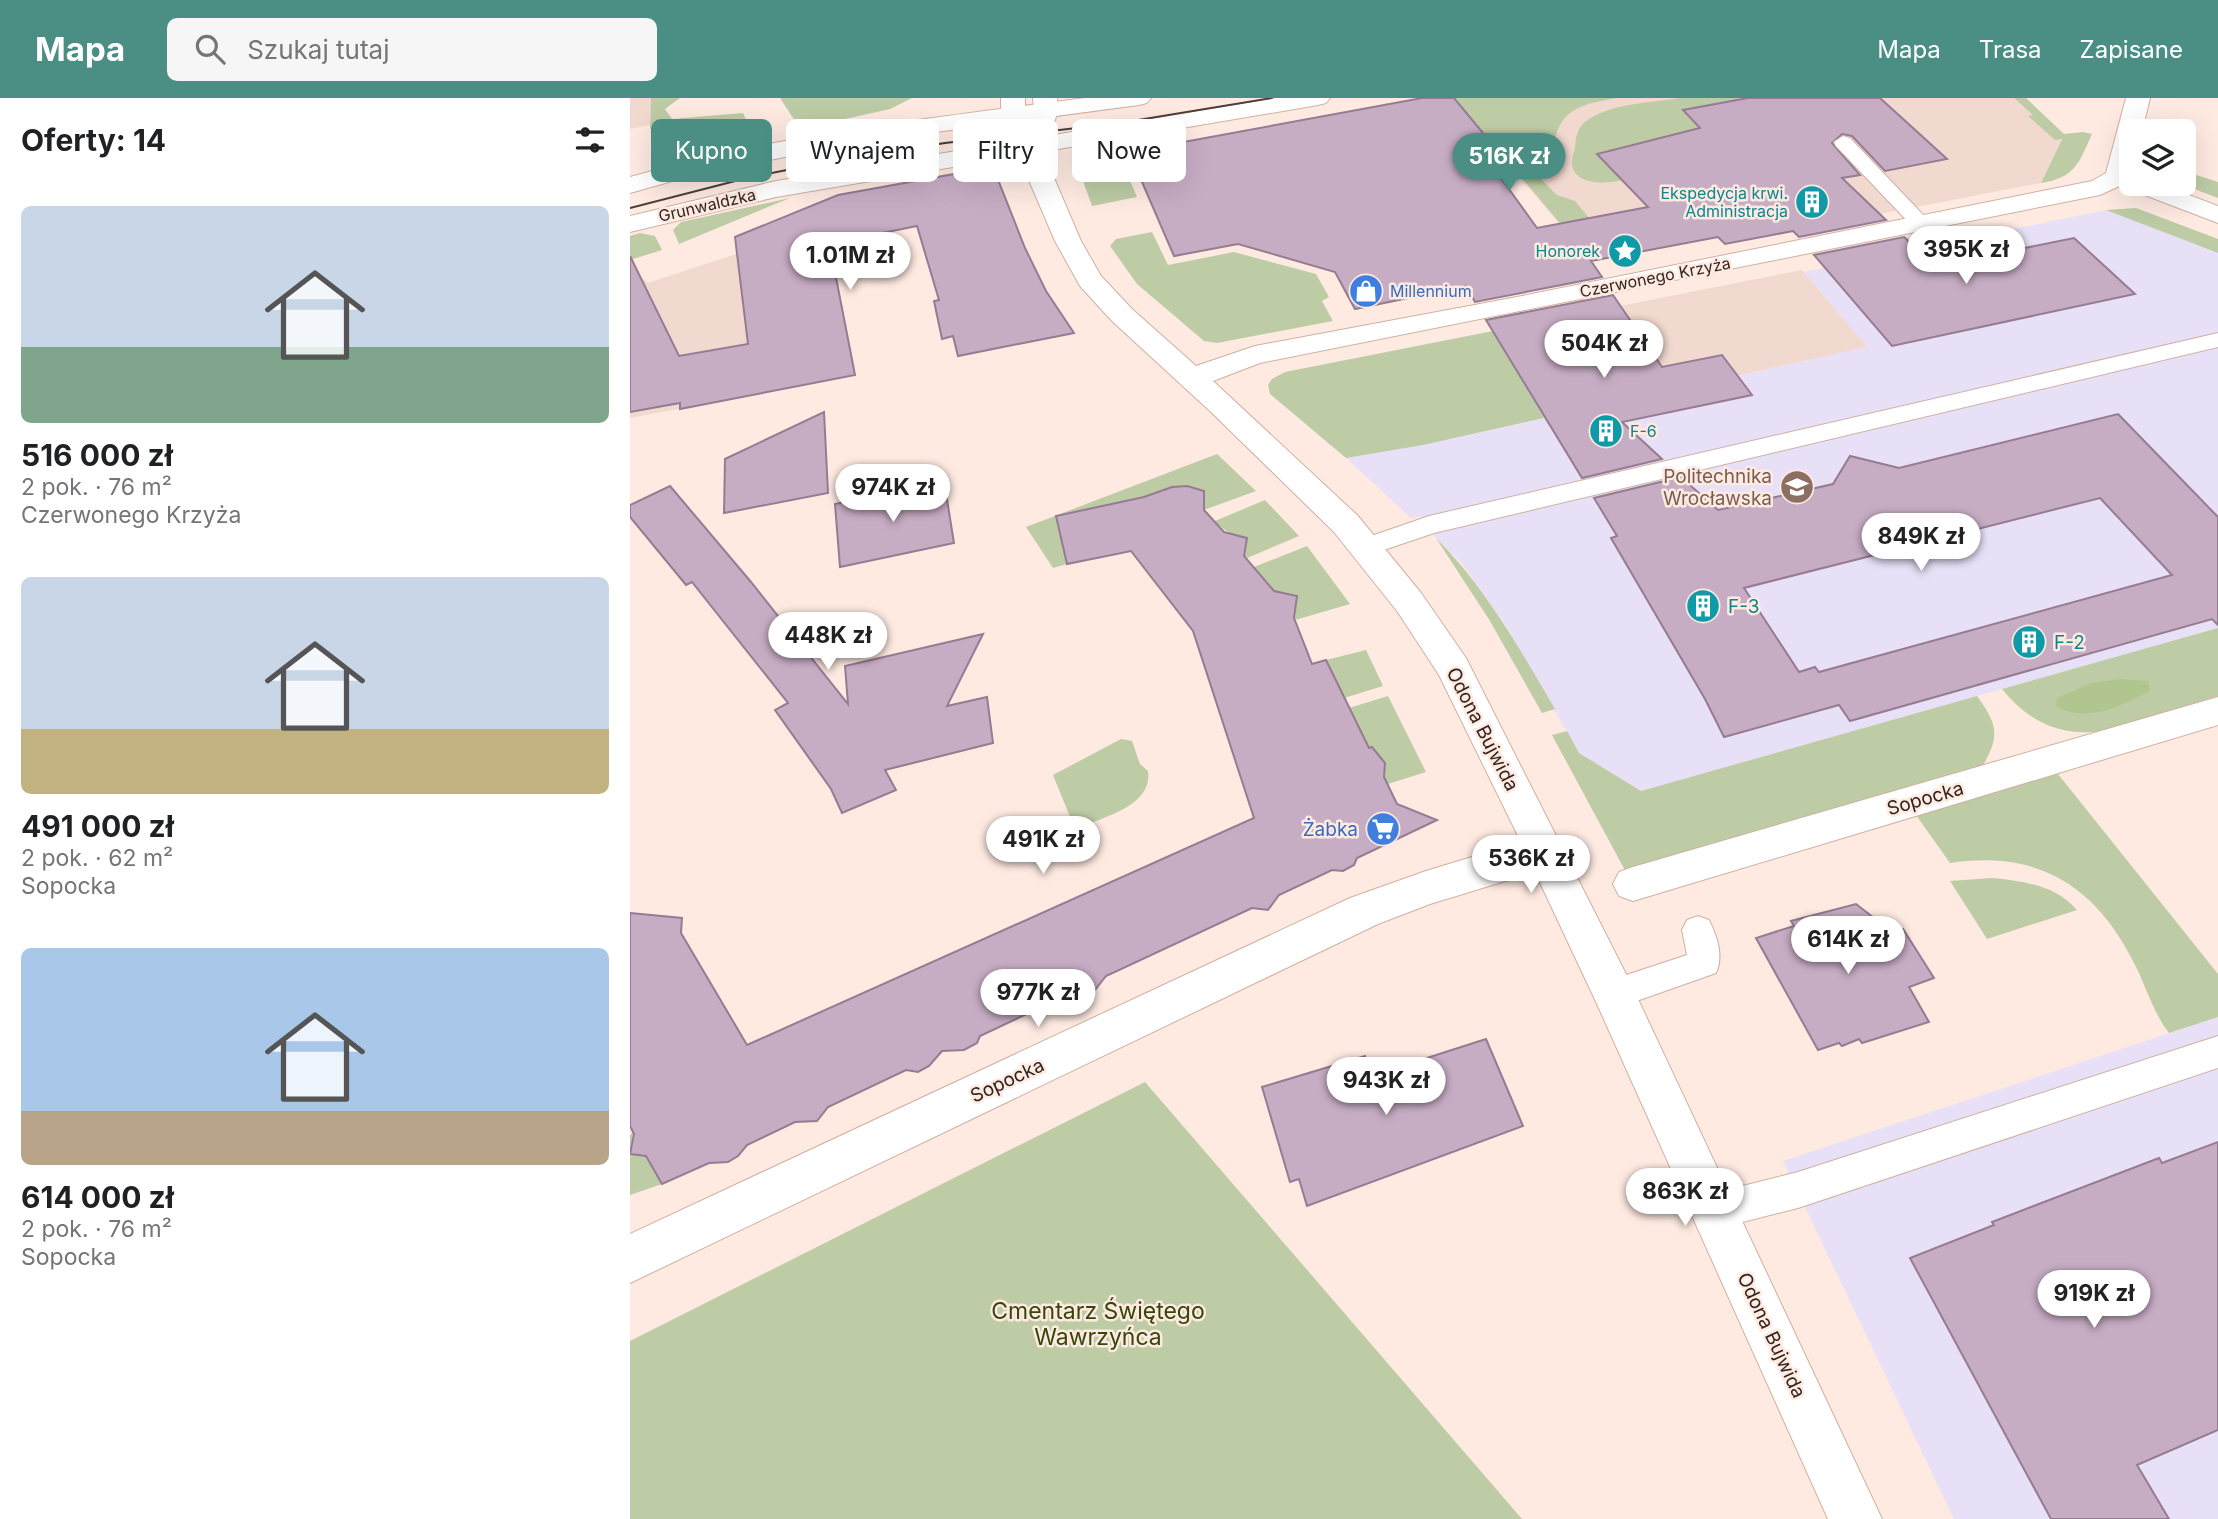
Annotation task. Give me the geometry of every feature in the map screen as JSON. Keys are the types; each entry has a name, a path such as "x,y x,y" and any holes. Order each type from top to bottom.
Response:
{"street":[{"name":"Grunwaldzka","path":"630,185 671,173 1013,106 1139,98"},
{"name":"Grunwaldzka","path":"1058,142 1318,98"},
{"path":"2136,119 2138,98"},
{"name":"Grunwaldzka","path":"630,224 776,190 953,160"},
{"name":"Odona Bujwida","path":"1043,182 1067,239 1090,281 1122,315 1317,494 1366,547 1409,601 1453,668 1614,995 1855,1519"},
{"name":"Czerwonego Krzyża","path":"1193,379 1220,366 1255,355 2119,183"},
{"path":"2168,196 2218,215"},
{"name":"Sopocka","path":"1633,884 2218,711"},
{"name":"Sopocka","path":"630,1259 1364,911 1475,872 1544,852"}],"lane":[{"path":"1843,142 1920,223"},
{"path":"1366,547 1429,526 2218,340"},
{"path":"1614,995 1705,963 1698,930"},
{"path":"1715,1210 1798,1190 2218,1052"}],"shaded area":[{"path":"630,98 651,98 650,125 630,129"},
{"path":"1420,98 2026,98 2062,138 2041,183 1725,244 1718,237 1591,261 1516,173 1430,190 1368,108"},
{"name":"Politechnika Wrocławska","path":"2106,210 2218,253 2218,628 1641,791 1579,753 1503,621 1462,564 1436,538 1421,516 1411,518 1346,458 1423,445 1867,347 1804,272"},
{"path":"791,214 818,383 630,418 630,276 638,274 648,283 736,254 735,237"},
{"path":"1802,270 1868,347 1544,418 1493,331"},
{"path":"2218,1017 2218,1519 1954,1519 1783,1161"}],"green space":[{"path":"651,98 680,98 665,109 672,119 651,119 650,129"},
{"path":"780,98 912,98 890,109 845,119 794,119"},
{"path":"1454,98 1617,98 1584,105 1568,115 1557,131 1554,143 1539,148 1534,172 1557,195 1575,201 1589,218 1595,217 1599,223 1565,229"},
{"path":"1679,98 1748,98 1684,110 1702,128 1597,154 1622,180 1592,182 1578,176 1572,161 1576,137 1585,122 1618,107"},
{"path":"2014,98 2026,98 2064,134 2092,134 2079,161 2069,173 2041,183 2062,139 2055,140 2028,116 2033,115"},
{"path":"743,113 746,119 672,119"},
{"path":"2196,175 2218,182 2218,198 2196,190"},
{"path":"1083,182 1131,182 1137,197 1092,206"},
{"path":"790,198 679,244 673,230 681,222"},
{"path":"2136,208 2218,239 2218,253 2106,210"},
{"path":"1152,232 1168,265 1234,252 1316,274 1329,297 1322,301 1333,321 1217,343 1204,341 1137,284 1110,246 1116,239"},
{"path":"640,233 655,236 662,250 630,260 630,236"},
{"path":"1493,331 1544,418 1423,445 1346,458 1270,394 1268,385 1272,379 1285,372"},
{"path":"1217,454 1256,491 1204,510 1204,498 1196,489 1172,487 1160,493 1056,516 1067,564 1053,568 1026,527"},
{"path":"1265,500 1299,536 1247,558 1244,555 1246,545 1215,521"},
{"path":"1436,538 1486,598 1555,709 1542,713 1490,621"},
{"path":"1307,546 1350,604 1295,620 1296,603 1288,594 1274,591 1254,567"},
{"path":"2218,628 2218,696 2103,731 2073,732 2046,725 2012,701 2002,689"},
{"path":"1366,650 1383,686 1344,698 1326,660"},
{"path":"2120,679 2148,681 2150,691 2116,707 2092,713 2068,711 2056,706 2057,698 2091,683"},
{"path":"1388,696 1426,772 1388,784 1381,772 1384,761 1369,748 1349,708"},
{"path":"1977,696 1989,714 1994,730 1992,746 1982,767 1627,874 1552,735 1567,731 1579,753 1641,791"},
{"path":"1121,739 1132,741 1140,764 1148,771 1142,794 1123,809 1075,829 1053,775"},
{"path":"2058,774 2218,974 2218,1017 2169,1033 2117,934 2100,911 2081,893 2059,878 2035,868 2009,862 1981,860 1950,863 1916,815"},
{"path":"1992,878 2027,883 2049,890 2077,910 1987,939 1950,881"},
{"name":"Cmentarz Świętego Wawrzyńca","path":"1145,1082 1522,1519 630,1519 630,1341"},
{"path":"633,1132 631,1149 636,1155 646,1156 662,1184 630,1195 630,1135"}],"building":[{"path":"1422,98 1454,98 1502,156 1488,160 1537,228 1648,207 1597,154 1700,128 1683,110 1748,98 1880,98 1947,159 1885,171 1852,136 1842,134 1832,143 1860,175 1842,178 1886,220 1799,237 1793,231 1725,244 1718,237 1591,261 1602,277 1475,302 1466,286 1355,309 1335,272 1238,244 1174,256 1142,182 1186,182 1186,141"},
{"path":"953,174 953,182 999,182 1025,248 1046,291 1074,333 958,356 953,336 942,339 934,301 939,300 917,226 843,241 844,255 832,257 855,375 680,409 680,403 630,412 630,256 679,356 748,344 735,237 838,195 910,182 939,182 939,177"},
{"path":"1904,237 1936,266 2074,238 2135,294 1892,346 1814,255"},
{"path":"1613,295 1662,367 1722,355 1752,395 1622,422 1662,459 1582,478 1486,320"},
{"path":"824,412 828,493 724,513 725,459"},
{"path":"2118,414 2218,517 2218,625 2212,619 1850,721 1839,705 1724,737 1705,699 1611,538 1617,536 1594,498 1681,477 1718,510 1833,484 1850,456 1899,468","holes":["2100,498 2172,575 1819,672 1815,667 1799,672 1744,588"]},
{"path":"944,481 954,543 840,567 835,504"},
{"path":"670,486 848,704 845,666 983,634 947,706 987,697 993,743 885,770 896,790 842,813 831,789 775,710 788,703 692,582 686,585 630,517 630,505"},
{"path":"1187,486 1204,491 1204,510 1224,532 1247,538 1244,556 1274,591 1297,596 1294,618 1312,664 1326,660 1369,748 1372,747 1385,763 1384,777 1397,804 1437,820 1357,858 1354,865 1343,871 1332,870 1279,895 1268,910 1252,908 1106,976 1095,990 1071,989 1054,1009 1035,1010 980,1036 977,1043 964,1050 942,1051 929,1066 918,1072 906,1070 828,1107 817,1121 795,1122 747,1145 738,1156 728,1162 709,1163 662,1184 646,1156 630,1154 634,1134 630,1126 630,913 682,918 681,933 747,1045 1254,818 1193,631 1131,551 1067,564 1056,516 1144,497 1172,487"},
{"path":"1856,904 1892,932 1903,929 1934,978 1909,987 1929,1022 1862,1043 1859,1039 1842,1046 1839,1043 1818,1050 1756,938 1794,926 1791,921"},
{"path":"1486,1039 1523,1126 1307,1206 1299,1179 1290,1182 1262,1087 1365,1056 1369,1070 1378,1068 1380,1073"},
{"path":"2218,1142 2218,1430 2137,1465 2169,1519 2051,1519 1910,1258 1994,1225 1992,1222 2159,1158 2162,1163"}],"tram line":[{"path":"630,208 747,178 841,159 945,143 1120,123 1272,98"}],"place":[{"name":"Ekspedycja krwi. Administracja","path":"1812,202"},
{"name":"Honorek","path":"1625,251"},
{"name":"Millennium","path":"1366,291"},
{"name":"F-6","path":"1606,431"},
{"name":"Politechnika Wrocławska","path":"1797,487"},
{"name":"F-3","path":"1703,606"},
{"name":"F-2","path":"2029,642"},
{"name":"Żabka","path":"1383,829"}]}
